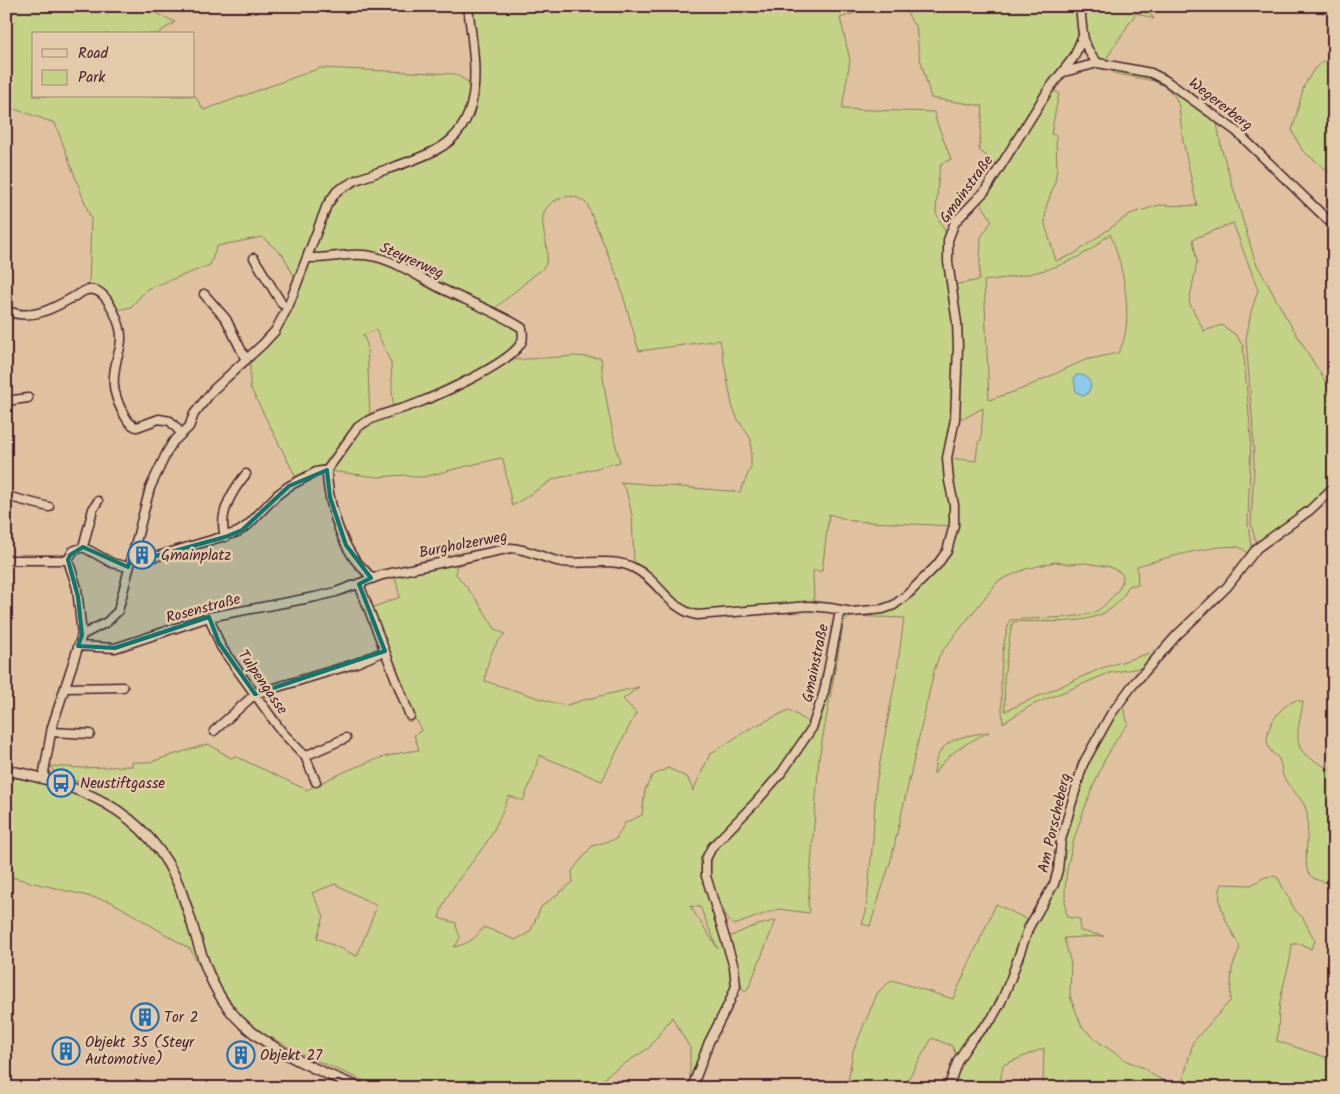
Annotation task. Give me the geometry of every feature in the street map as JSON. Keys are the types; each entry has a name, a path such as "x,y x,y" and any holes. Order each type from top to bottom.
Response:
{"street":[{"path":"82,634 107,622 118,611 128,567 153,481 170,446 188,427 194,414 213,390 270,338 288,306 327,205 337,191 356,180 436,150 450,140 463,123 472,104 475,86 468,6"},
{"name":"Gmainstraße","path":"1080,6 1082,38 1092,57 1098,63"},
{"name":"Gmainstraße","path":"692,1088 709,1042 736,986 734,967 706,876 706,859 712,847 782,772 812,728 824,692 840,611 852,612 883,609 894,605 929,573 947,551 954,525 954,505 949,481 948,458 955,419 958,347 957,323 948,262 948,240 955,222 985,191 1049,89 1074,57 1082,38"},
{"name":"Wegererberg","path":"1064,72 1098,63 1151,74 1165,80 1236,131 1334,226"},
{"name":"Steyrerweg","path":"307,258 360,254 376,257 415,273 510,321 522,328 524,337 520,345 506,359 419,403 364,423 358,427 327,470"},
{"path":"254,258 282,304 288,306"},
{"path":"6,310 16,314 32,315 86,290 94,289 99,292 108,302 121,332 113,387 115,396 125,416 130,424 138,427 159,419 170,420 182,433"},
{"path":"204,294 226,319 246,360"},
{"path":"6,401 28,398"},
{"path":"131,558 145,559 225,537 242,530 277,495 289,486 316,472 327,470 328,489 342,535 354,559 371,578"},
{"path":"225,537 222,528 224,510 238,484 246,474"},
{"name":"Am Porscheberg","path":"948,1088 958,1060 972,1039 995,1014 1012,978 1028,928 1054,884 1058,870 1061,840 1082,764 1111,714 1137,680 1177,634 1227,587 1257,548 1310,510 1334,487"},
{"path":"6,496 49,507"},
{"path":"83,547 93,509 98,501"},
{"path":"83,547 112,563 128,567"},
{"path":"44,778 51,732 82,634 77,588 68,560 73,551 83,547"},
{"name":"Burgholzerweg","path":"336,592 371,578 511,548 522,548 564,562 605,562 628,565 641,572 677,606 692,614 809,606 840,611"},
{"path":"6,560 68,560"},
{"path":"359,584 410,716"},
{"name":"Rosenstraße","path":"78,646 115,648 209,617 336,592"},
{"name":"Tulpengasse","path":"209,617 221,647 286,738 305,756 316,782"},
{"path":"214,731 256,694 354,664 386,651"},
{"path":"66,688 124,687"},
{"path":"51,732 90,734"},
{"path":"305,756 346,738"},
{"path":"6,770 44,778 96,796 133,822 158,849 178,882 210,977 218,993 234,1015 247,1028 289,1054 361,1088"}],"highlighted area":[{"path":"327,470 330,497 346,545 371,578 359,584 385,651 255,694 219,643 209,617 115,648 78,646 82,635 78,597 68,560 70,555 83,547 128,567 131,557 145,559 225,537 242,530 289,486"}],"green space":[{"path":"6,6 148,6 154,12 175,22 160,32 32,32 32,98 195,96 204,110 320,68 455,74 475,86 468,6 875,6 840,18 850,60 842,109 934,112 951,159 941,164 936,213 947,235 955,322 953,409 945,454 953,526 852,521 829,514 822,571 813,571 814,604 699,613 682,606 634,564 632,515 626,490 620,482 740,492 751,467 751,439 738,420 732,405 720,340 639,351 618,278 587,204 580,199 570,196 559,199 549,205 544,212 543,221 547,259 544,267 493,310 523,327 526,338 524,346 511,360 575,356 601,358 608,410 620,462 554,479 512,506 503,459 500,458 423,477 404,475 377,477 330,471 299,483 250,387 250,353 267,336 282,312 295,278 283,255 262,237 217,246 210,265 147,289 131,307 114,311 105,291 89,285 91,219 55,123 6,106","holes":["376,330 391,363 393,410 370,417 367,344 363,335"]},
{"path":"894,6 1077,6 1078,29 1074,51 998,165 979,150 983,106 931,98 919,54 916,25 913,24 908,14"},
{"path":"1081,6 1145,6 1154,19 1136,13 1104,62 1092,52 1086,38"},
{"path":"1334,54 1334,176 1302,150 1292,131 1304,86 1314,69"},
{"path":"1115,69 1155,78 1219,121 1217,123 1221,147 1255,261 1286,317 1334,396 1334,483 1315,503 1259,542 1255,539 1251,524 1254,466 1253,428 1246,340 1251,312 1258,290 1233,223 1193,239 1197,263 1189,302 1204,331 1222,325 1236,335 1243,346 1251,438 1248,523 1251,547 1248,554 1238,547 1217,547 1137,566 1138,585 1129,585 1121,599 1111,609 1099,615 1071,621 1013,622 1004,677 1005,711 1102,668 1153,652 1164,646 1146,667 1109,673 1032,705 1003,723 1001,671 1006,632 1010,620 1067,617 1095,612 1117,592 1122,583 1123,576 1120,572 1110,567 1086,563 1055,562 1026,569 998,581 939,656 891,860 870,926 862,924 866,912 876,784 897,670 904,618 852,616 844,621 819,758 809,913 778,909 734,925 728,920 711,878 710,869 714,852 790,765 812,732 838,624 847,615 878,612 930,574 955,534 949,458 976,461 978,442 981,440 983,408 963,419 957,412 953,285 979,280 981,237 992,221 980,201 1051,90 1059,93 1051,134 1056,135 1057,169 1055,182 1046,207 1045,224 1056,261 1074,254 1130,214 1159,205 1197,206 1183,141 1179,106 1175,97 1166,87 1154,81 1113,73","holes":["1110,234 1123,277 1127,311 1126,327 1118,353 1085,360 1022,389 989,400 984,281 1036,272 1061,265 1088,251"]},
{"path":"498,554 456,566 456,574 479,603 495,629 505,634 496,644 491,655 485,681 564,706 639,687 623,699 636,713 602,781 539,755 534,774 523,801 509,796 491,835 448,895 443,906 439,918 456,923 460,935 454,947 471,940 484,927 515,940 530,932 541,907 573,882 572,871 592,846 616,839 625,823 642,815 645,790 652,776 668,768 688,778 693,791 710,754 749,729 789,710 810,723 814,719 790,757 705,854 704,878 733,979 730,993 704,1045 690,1081 690,1048 672,1017 649,1048 607,1075 598,1088 456,1088 455,1080 454,1088 387,1088 362,1080 299,1053 269,1036 269,1046 229,1016 190,949 112,902 6,876 6,776 59,787 77,793 79,782 54,773 51,766 81,768 132,766 132,762 150,762 208,744 231,758 235,756 307,790 348,770 390,755 419,750 414,735 421,731 418,722 414,719 371,608 400,597 394,574","holes":["335,884 377,906 357,956 317,938 324,916 312,893","690,906 700,907 718,949"]},
{"path":"1297,700 1303,702 1298,730 1301,750 1334,772 1334,848 1328,862 1328,881 1325,882 1309,874 1306,862 1308,824 1306,809 1284,778 1279,759 1269,747 1267,739 1274,719 1284,707"},
{"path":"1122,702 1128,724 1114,743 1101,767 1081,818 1067,868 1065,901 1067,917 1080,919 1080,931 1104,936 1064,938 1071,964 1070,996 1082,1027 1100,1043 1127,1061 1144,1068 1151,1074 1177,1088 1043,1088 1044,1048 1003,1065 999,1088 951,1088 957,1057 952,1046 932,1038 903,1088 847,1088 853,1051 878,992 892,980 953,999 996,904 1028,920 1033,920 1061,860 1062,849 1085,762"},
{"path":"989,732 958,749 946,759 934,774 939,753 951,741"},
{"path":"1274,876 1278,878 1295,910 1303,918 1315,941 1311,949 1302,944 1292,944 1280,1002 1277,1041 1334,1060 1334,1088 1181,1088 1193,1042 1230,1001 1232,968 1240,947 1221,908 1220,892 1222,884 1251,885 1265,877"},
{"path":"776,920 749,987 745,992 739,983 738,967 734,960 729,937 749,928"}],"water":[{"path":"1076,375 1084,376 1090,383 1091,386 1084,396 1076,392 1074,379"}],"place":[{"name":"Gmainplatz","path":"142,555"},
{"name":"Neustiftgasse","path":"61,783"},
{"name":"Tor 2","path":"145,1017"},
{"name":"Objekt 35 (Steyr Automotive)","path":"66,1051"},
{"name":"Objekt 27","path":"241,1055"}]}
